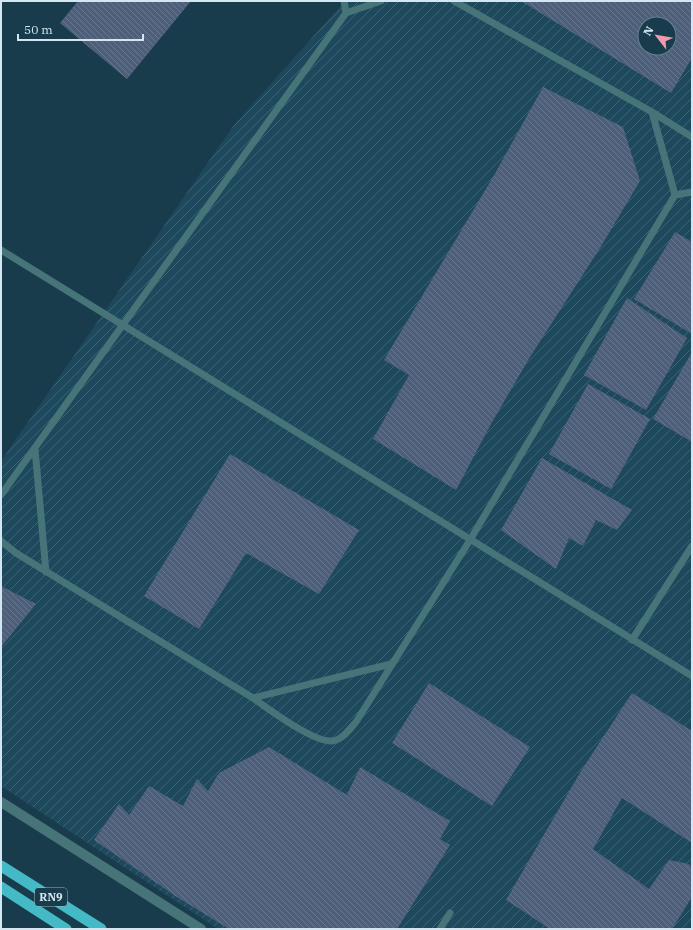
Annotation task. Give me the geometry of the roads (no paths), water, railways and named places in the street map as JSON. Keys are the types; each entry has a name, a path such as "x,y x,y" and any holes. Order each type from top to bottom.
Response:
{"highway":[{"name":"RN9","path":"1,866 101,929"},
{"name":"RN9","path":"1,887 66,929"}],"street":[{"path":"1,802 201,929"}],"lane":[{"path":"344,1 346,13"},
{"path":"1,495 13,476 35,448 346,13 381,1"},
{"path":"454,1 652,112 692,137"},
{"path":"1,541 16,554 253,698 303,731 322,740 330,741 342,737 356,722 470,540 675,194 652,112"},
{"path":"675,194 692,192"},
{"path":"1,250 692,676"},
{"path":"35,448 46,572"},
{"path":"632,640 692,546"},
{"path":"253,698 391,664"},
{"path":"440,929 450,913"}]}
